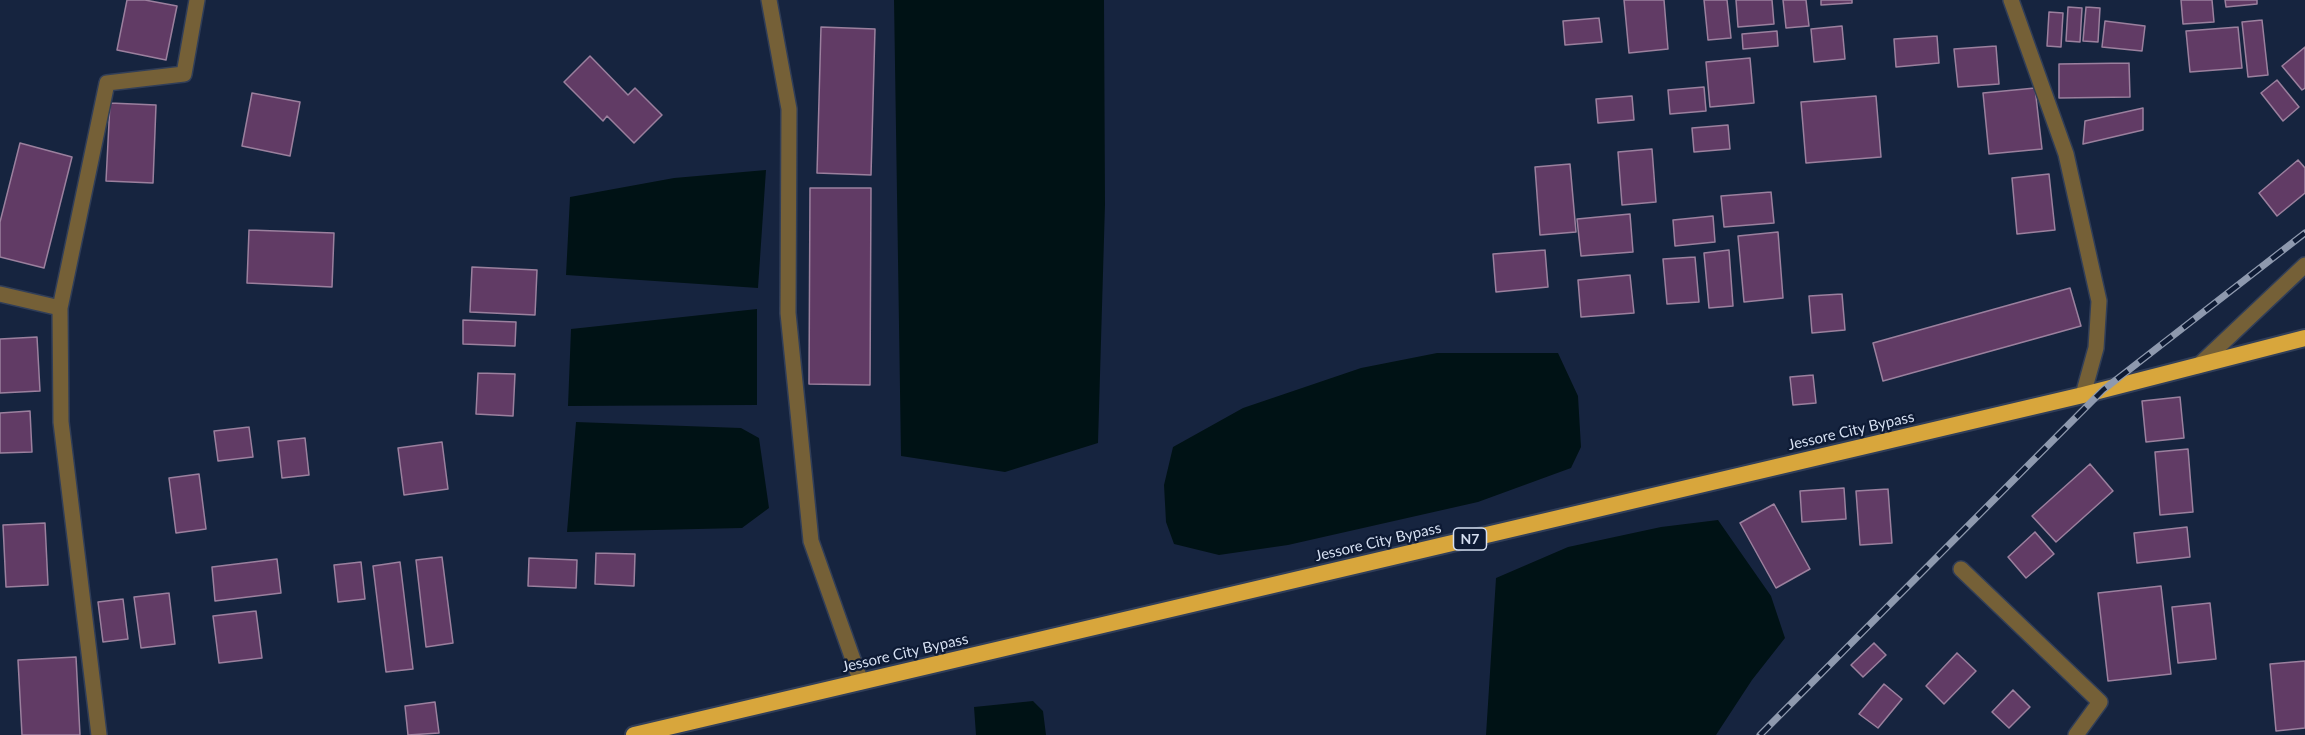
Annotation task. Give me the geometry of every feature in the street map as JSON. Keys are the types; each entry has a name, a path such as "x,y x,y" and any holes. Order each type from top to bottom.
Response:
{"highway":[{"name":"Jessore City Bypass","path":"634,735 2083,395 2305,338"}],"street":[{"path":"99,735 61,422 60,308 107,83 184,74 197,0"},
{"path":"769,0 789,109 788,313 811,541 861,682"},
{"path":"2011,0 2066,154 2098,301 2096,348 2083,395"},
{"path":"2198,366 2305,265"},
{"path":"0,294 60,308"},
{"path":"1961,569 2100,702 2076,735"}],"shaded area":[{"path":"894,0 1104,0 1105,205 1098,443 1005,472 901,456"},
{"path":"766,170 758,288 566,275 570,197 674,178"},
{"path":"757,309 757,405 568,406 571,329"},
{"path":"1437,353 1558,353 1578,396 1581,447 1571,468 1478,502 1288,545 1219,555 1174,544 1166,522 1164,485 1173,447 1243,408 1361,368"},
{"path":"576,422 741,428 759,438 769,508 742,528 567,532"},
{"path":"1718,520 1771,596 1785,638 1752,680 1716,735 1486,735 1496,578 1568,547 1661,527"},
{"path":"1033,701 1043,711 1046,735 976,735 974,707"}],"building":[{"path":"127,0 145,0 177,6 166,60 117,50"},
{"path":"1624,0 1664,0 1668,49 1629,53"},
{"path":"1704,0 1727,0 1731,38 1708,40"},
{"path":"1736,0 1772,0 1774,24 1738,27"},
{"path":"1783,0 1806,0 1809,26 1786,28"},
{"path":"1821,0 1852,0 1852,3 1821,5"},
{"path":"2181,0 2212,0 2214,22 2183,24"},
{"path":"2225,0 2257,0 2257,4 2226,7"},
{"path":"2068,7 2082,8 2080,42 2066,41"},
{"path":"2086,7 2100,8 2098,42 2083,41"},
{"path":"2049,12 2063,13 2061,47 2047,46"},
{"path":"1599,18 1602,42 1565,45 1563,21"},
{"path":"2262,20 2268,75 2248,77 2242,22"},
{"path":"2105,21 2145,26 2142,51 2102,47"},
{"path":"1842,26 1845,59 1814,62 1811,29"},
{"path":"821,27 875,29 871,175 817,173"},
{"path":"2238,27 2242,68 2190,72 2186,31"},
{"path":"1777,31 1778,46 1743,49 1742,34"},
{"path":"1937,36 1939,63 1896,67 1894,39"},
{"path":"1996,46 1999,84 1958,87 1954,49"},
{"path":"2305,47 2305,88 2302,90 2282,66"},
{"path":"590,56 628,95 635,88 662,115 634,143 607,116 603,121 564,82"},
{"path":"1750,58 1754,103 1710,107 1706,62"},
{"path":"2129,63 2130,97 2059,98 2059,64"},
{"path":"2277,80 2299,107 2283,121 2261,93"},
{"path":"1704,87 1706,111 1670,114 1668,90"},
{"path":"2035,88 2042,149 1989,154 1983,93"},
{"path":"252,93 300,102 290,156 242,146"},
{"path":"1632,96 1634,120 1598,123 1596,99"},
{"path":"1876,96 1881,157 1806,163 1801,102"},
{"path":"110,103 156,105 153,183 106,181"},
{"path":"2143,108 2143,130 2083,144 2085,121"},
{"path":"1728,125 1730,149 1694,152 1692,128"},
{"path":"20,143 72,157 44,268 0,257 0,222"},
{"path":"1652,149 1656,202 1622,205 1618,152"},
{"path":"2298,160 2305,168 2305,193 2277,216 2259,193"},
{"path":"1570,164 1576,232 1540,235 1535,167"},
{"path":"2049,174 2055,230 2017,234 2012,178"},
{"path":"810,188 871,188 870,385 809,384"},
{"path":"1771,192 1774,223 1724,227 1721,196"},
{"path":"1630,214 1633,252 1581,256 1577,219"},
{"path":"1713,216 1715,242 1675,246 1673,220"},
{"path":"249,230 334,233 332,287 247,283"},
{"path":"1778,232 1783,298 1744,302 1738,236"},
{"path":"1545,250 1548,287 1496,292 1493,254"},
{"path":"1729,250 1733,306 1709,308 1704,253"},
{"path":"1695,257 1699,302 1667,304 1663,259"},
{"path":"472,267 537,270 535,315 470,312"},
{"path":"1630,275 1634,313 1581,317 1578,280"},
{"path":"2070,288 2081,326 1883,381 1873,343"},
{"path":"1842,294 1845,330 1812,333 1809,296"},
{"path":"463,320 516,322 515,346 463,344"},
{"path":"37,337 40,391 0,393 0,339"},
{"path":"478,373 515,374 513,416 476,414"},
{"path":"1813,375 1816,403 1793,405 1790,377"},
{"path":"2180,397 2184,438 2146,442 2142,401"},
{"path":"30,411 32,452 0,453 0,413"},
{"path":"249,427 253,457 218,461 214,431"},
{"path":"305,438 309,475 282,478 278,441"},
{"path":"442,442 448,489 404,495 398,448"},
{"path":"2188,449 2193,512 2160,515 2155,452"},
{"path":"2090,464 2113,491 2056,542 2032,516"},
{"path":"199,474 206,529 176,533 169,478"},
{"path":"1844,488 1846,519 1802,522 1800,491"},
{"path":"1888,489 1892,543 1860,545 1856,491"},
{"path":"1774,504 1810,569 1776,588 1740,523"},
{"path":"45,523 48,585 6,587 3,525"},
{"path":"2187,527 2190,557 2137,563 2134,533"},
{"path":"2035,532 2054,554 2026,578 2008,557"},
{"path":"596,553 635,554 634,586 595,584"},
{"path":"442,557 453,643 426,647 416,560"},
{"path":"529,558 577,560 576,588 528,586"},
{"path":"277,559 281,593 215,601 212,567"},
{"path":"361,562 365,599 338,602 334,565"},
{"path":"400,562 413,669 386,672 373,566"},
{"path":"2161,586 2171,674 2108,681 2098,593"},
{"path":"169,593 175,644 141,648 134,597"},
{"path":"123,599 128,639 103,642 98,602"},
{"path":"2210,603 2216,659 2178,663 2172,607"},
{"path":"256,611 262,658 219,663 213,616"},
{"path":"1874,643 1886,655 1863,677 1851,665"},
{"path":"1957,653 1976,671 1944,704 1926,686"},
{"path":"76,657 80,735 22,735 18,660"},
{"path":"2305,661 2305,728 2276,731 2270,664"},
{"path":"1884,684 1902,699 1878,728 1859,714"},
{"path":"2013,690 2030,707 2009,728 1992,712"},
{"path":"435,702 439,733 408,735 405,706"}],"railway":[{"path":"1760,735 2103,390 2305,233"}]}
